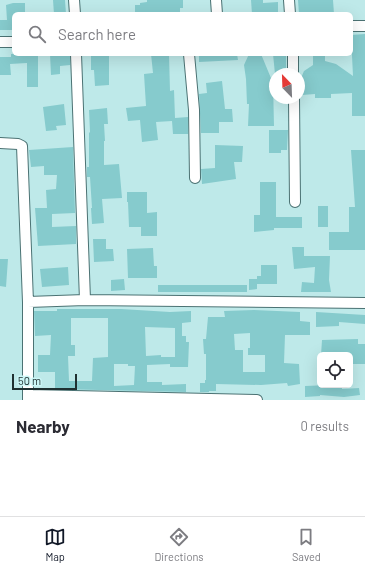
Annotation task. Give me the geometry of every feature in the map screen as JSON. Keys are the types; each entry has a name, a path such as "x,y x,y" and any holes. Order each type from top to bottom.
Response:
{"street":[{"path":"74,0 75,12"},
{"path":"216,0 217,12"},
{"path":"289,0 290,12"},
{"path":"353,26 365,26"},
{"path":"0,42 12,42"},
{"path":"76,56 85,300"},
{"path":"189,56 194,110 195,178"},
{"path":"293,56 293,68"},
{"path":"294,104 295,202"},
{"path":"0,143 18,144 22,146 28,302 28,398 257,400"},
{"path":"28,302 85,300 365,303"}],"building":[{"path":"53,0 65,0 66,12 54,12"},
{"path":"147,0 183,0 183,8 180,8 180,12 135,12 135,5 140,5 140,3 147,2"},
{"path":"251,0 263,0 263,3 278,2 278,12 252,12"},
{"path":"298,0 333,0 334,12 299,12"},
{"path":"13,3 25,3 25,12 12,12 12,30 0,30 0,20 7,20 6,5"},
{"path":"365,34 365,116 352,116 352,93 331,94 331,98 315,98 315,94 305,95 305,70 313,65 313,56 325,56 325,61 336,64 353,76 353,35"},
{"path":"11,54 12,56 38,56 38,87 27,87 27,63 10,64 11,75 0,75 0,57 11,57"},
{"path":"50,56 70,56 70,65 60,66 60,74 51,75"},
{"path":"91,56 109,56 109,85 95,86 94,70 91,70"},
{"path":"151,56 169,56 170,91 174,90 175,118 188,117 188,134 173,134 172,121 156,122 158,140 142,142 140,120 128,121 126,108 146,106 144,74 153,73"},
{"path":"199,56 237,56 238,60 199,62"},
{"path":"248,56 262,56 269,73 269,104 273,104 274,126 248,126 249,104 247,104 244,65"},
{"path":"273,56 286,56 286,68 274,68"},
{"path":"222,81 225,109 232,109 233,122 219,122 219,133 201,133 199,94 207,93 206,83"},
{"path":"64,104 66,125 56,126 57,130 46,131 43,107"},
{"path":"107,108 108,124 104,124 104,165 119,164 122,198 102,199 104,223 92,224 90,177 87,177 87,167 89,167 89,110"},
{"path":"269,130 288,130 287,150 281,150 281,153 269,153"},
{"path":"215,145 243,146 242,162 234,162 236,179 202,184 201,169 215,168"},
{"path":"73,147 75,213 52,214 52,227 76,226 76,244 38,246 35,208 47,208 46,190 56,189 57,175 44,175 44,166 31,167 29,150"},
{"path":"351,150 365,150 365,250 329,250 329,232 349,232 349,207 355,207"},
{"path":"260,182 276,182 276,217 302,217 302,228 274,228 274,230 254,232 254,215 260,215"},
{"path":"127,192 147,192 147,213 157,212 157,236 141,236 141,227 129,227"},
{"path":"318,206 328,206 328,227 318,227"},
{"path":"93,239 106,239 106,249 113,249 114,261 94,262"},
{"path":"292,247 304,247 304,256 330,256 329,280 331,292 301,292 302,282 314,283 315,267 294,269"},
{"path":"153,248 154,266 157,266 157,278 128,278 127,249"},
{"path":"0,259 8,259 6,287 0,286"},
{"path":"261,265 277,265 277,284 257,284 257,276 261,276"},
{"path":"68,267 69,285 42,287 40,269"},
{"path":"124,279 125,290 111,291 111,280"},
{"path":"249,279 257,279 257,289 249,290"},
{"path":"158,285 247,285 247,292 158,292"},
{"path":"57,309 121,309 170,312 191,311 191,322 182,323 182,336 186,336 186,342 189,342 188,367 170,367 170,364 147,365 147,382 162,382 162,385 186,384 186,392 55,389 55,372 38,372 38,355 50,355 51,335 35,336 34,311 57,311","holes":["71,318 108,318 108,357 93,358 92,381 69,381 68,356 75,356 75,345 71,345","145,327 175,328 175,357 161,357 161,355 146,356","114,364 128,364 128,366 135,366 134,385 114,386"]},
{"path":"254,310 300,312 300,321 310,322 310,335 285,335 284,363 299,364 300,384 288,386 287,383 261,385 216,384 216,391 200,392 200,383 205,383 206,380 206,354 204,354 203,339 206,339 208,317 225,317 224,311","holes":["250,333 250,348 248,348 248,355 265,355 265,372 243,372 243,350 235,350 234,334"]},
{"path":"316,312 365,315 365,324 339,322 339,326 316,327"},
{"path":"358,339 358,344 365,344 365,364 353,364 353,352 321,352 322,340"},
{"path":"305,386 317,386 317,388 342,389 359,388 360,395 344,397 320,395 305,397"}]}
